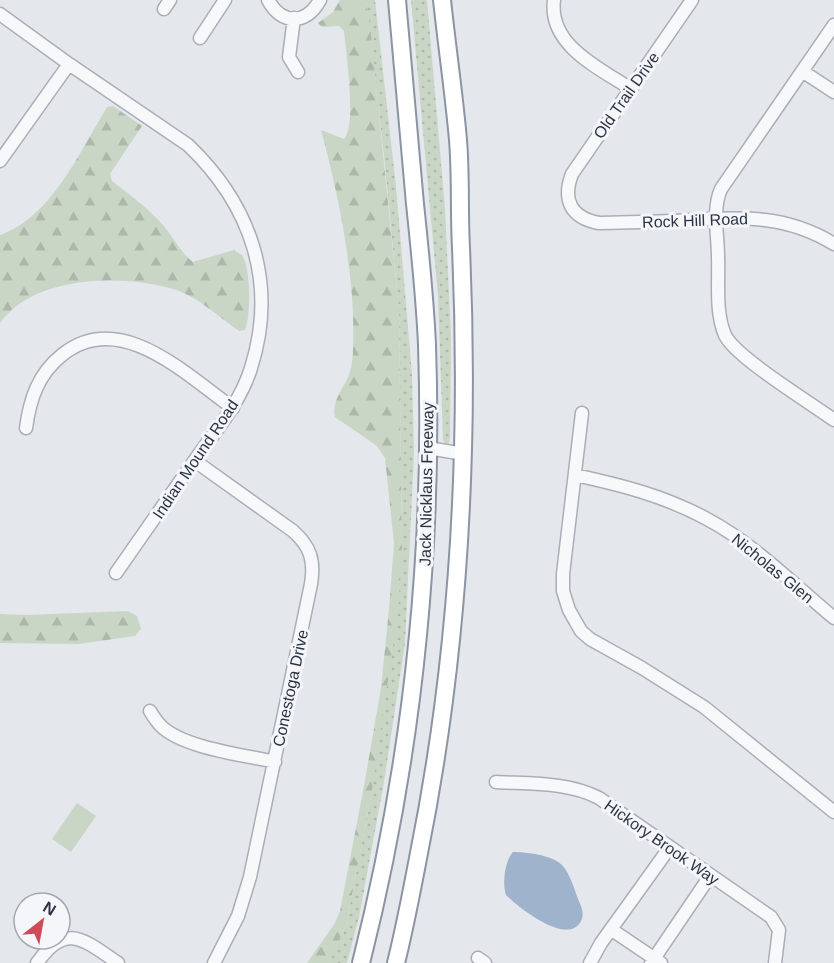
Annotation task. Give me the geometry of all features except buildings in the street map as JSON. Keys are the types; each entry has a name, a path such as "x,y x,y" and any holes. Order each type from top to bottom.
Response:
{"highway":[{"path":"387,0 403,75"},
{"name":"Jack Nicklaus Freeway","path":"361,963 387,850 410,709 424,567 428,448 426,343 397,0"},
{"name":"Jack Nicklaus Freeway","path":"396,963 430,798 441,727 458,566 464,454 464,343 458,142 442,0"},
{"path":"452,0 458,142"}],"street":[{"path":"200,38 225,0"},
{"path":"268,0 275,12 286,18 300,18 312,12 320,0"},
{"path":"554,0 557,27 568,44 576,52 631,89"},
{"name":"Old Trail Drive","path":"567,193 572,174 692,0"},
{"name":"Indian Mound Road","path":"0,14 188,145 216,174 232,197 246,223 257,259 260,277 260,328 251,369 233,408 116,573"},
{"path":"294,18 289,57 298,72"},
{"path":"834,25 721,189 718,196 717,218 720,312 726,336 741,354 834,420"},
{"path":"0,161 69,64"},
{"path":"802,71 834,92"},
{"name":"Rock Hill Road","path":"567,193 569,202 579,216 599,223 717,218 767,219 807,230 834,244"},
{"path":"26,428 33,393 53,362 68,350 85,342 102,338 122,340 156,353 233,408"},
{"path":"582,413 563,583 569,610 581,631 590,639 704,707 834,812"},
{"path":"428,448 464,454"},
{"name":"Conestoga Drive","path":"195,461 293,531 303,540 313,562 312,584 246,893 238,916 214,963"},
{"name":"Nicholas Glen","path":"575,475 658,496 708,519 755,551 834,618"},
{"path":"150,711 162,727 180,738 204,746 275,762"},
{"name":"Hickory Brook Way","path":"496,782 565,786 585,790 599,798 776,922 779,930 775,963"},
{"path":"590,963 601,943 670,847"},
{"path":"612,930 656,962 710,876"},
{"path":"37,963 53,944 66,938 80,939 118,963"}],"green space":[{"path":"340,0 366,0 370,26 399,310 402,547 398,611 371,797 346,925 328,963 307,963 335,923 340,911 381,688 394,543 385,458 377,446 335,417 334,411 336,401 351,369 352,295 345,238 321,130 344,139 350,120 350,88 344,31 339,26 322,27 318,23 333,12"},
{"path":"366,0 375,0 396,187 412,374 414,454 405,643 384,782 359,917 347,963 328,963 346,925 371,797 402,547 399,310"},
{"path":"411,0 427,0 445,209 451,336 450,437 449,443 445,444 438,296"},
{"path":"113,106 142,126 110,174 112,181 157,219 193,262 234,250 242,255 247,270 249,292 245,330 239,331 182,292 129,281 80,282 56,287 34,295 15,307 0,323 0,235 35,214 50,198 75,162 107,107"},
{"path":"128,611 137,616 141,629 135,636 78,644 0,643 0,614"},
{"path":"77,803 96,816 71,852 52,839"}],"water":[{"path":"513,852 546,856 562,865 570,877 582,910 583,916 575,928 565,930 543,922 506,895 505,872"}]}
